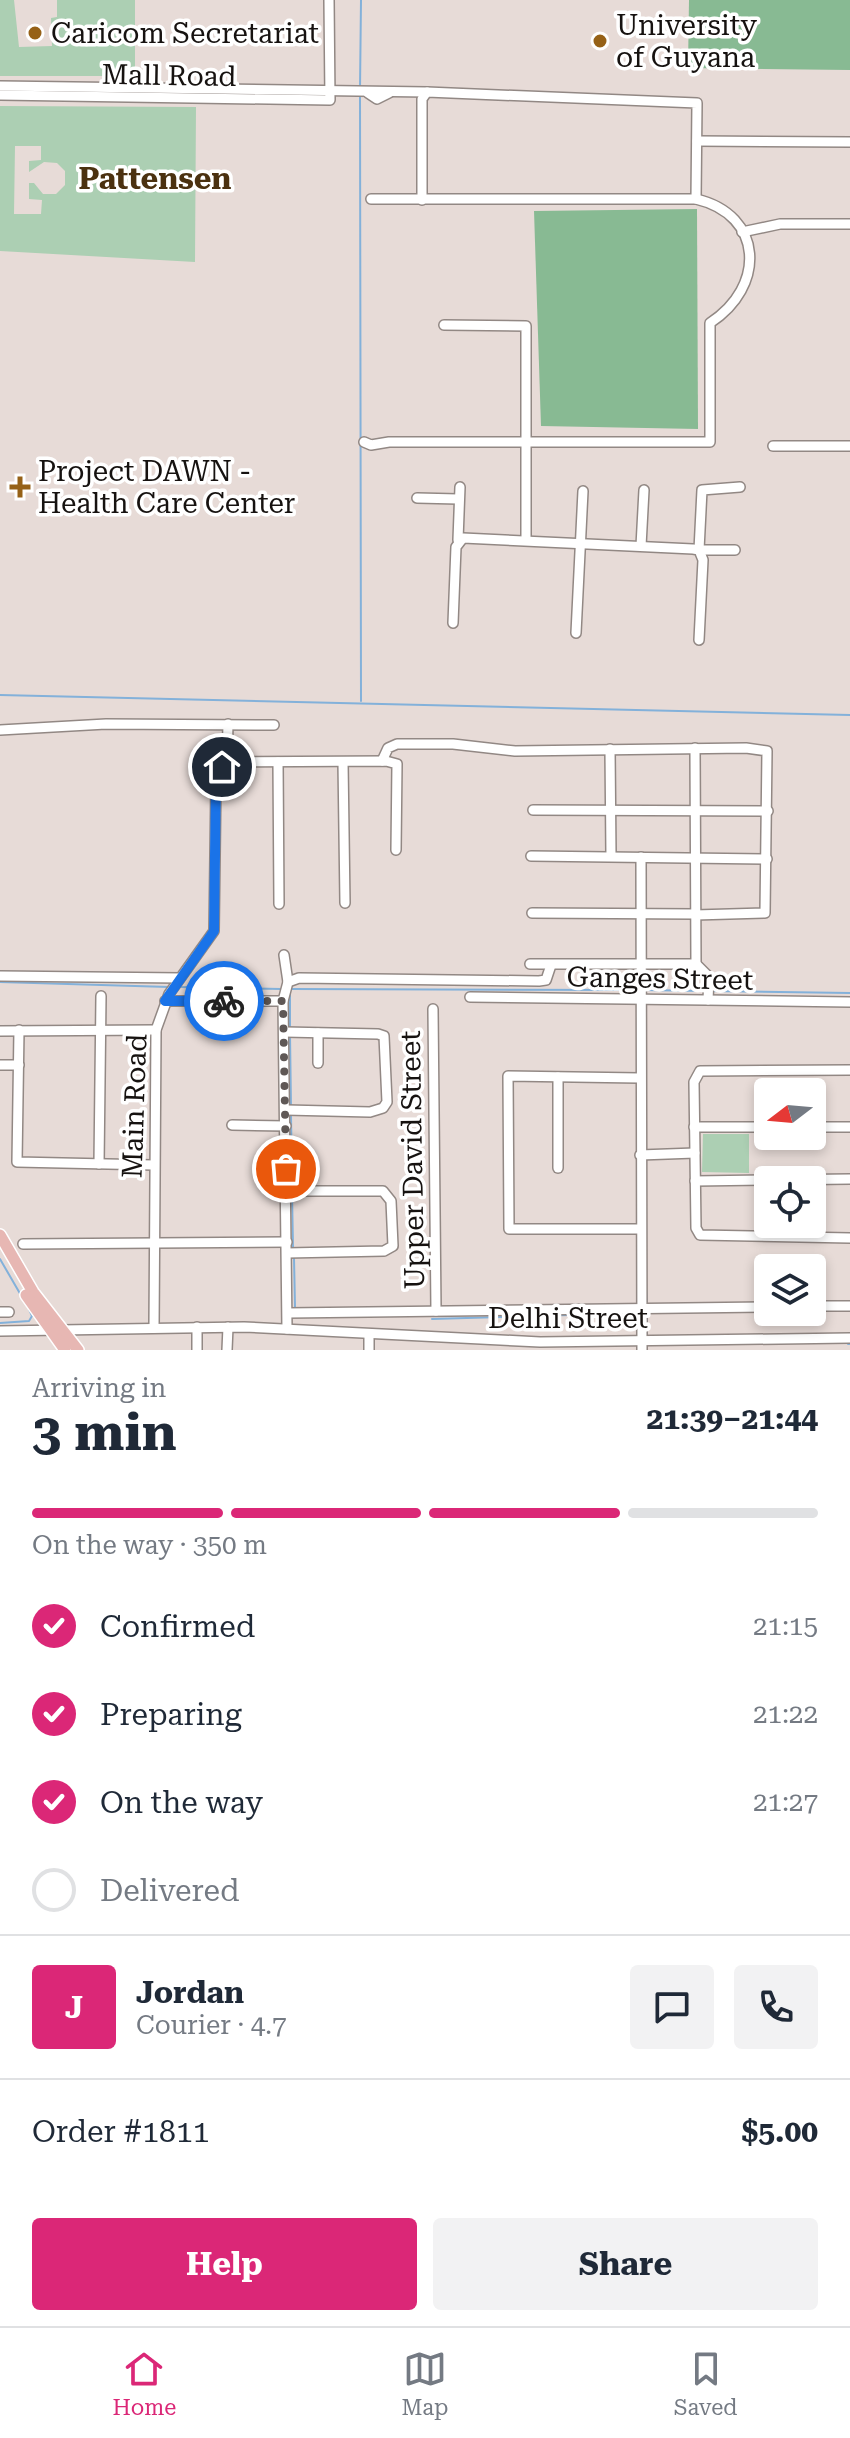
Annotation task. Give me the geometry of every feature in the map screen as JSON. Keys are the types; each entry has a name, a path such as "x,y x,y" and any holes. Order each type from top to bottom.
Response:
{"main road":[{"path":"0,1235 65,1350"},
{"path":"0,1247 56,1332 78,1350"}],"street":[{"path":"329,0 330,96 376,89 389,93 697,103 696,199"},
{"name":"Mall Road","path":"0,86 330,96"},
{"path":"422,200 422,99 427,92"},
{"name":"Mall Road","path":"0,95 330,96"},
{"path":"697,141 850,142"},
{"path":"365,442 372,438 389,442 710,442 710,323 729,311 743,294 749,277 750,257 742,232 713,203 696,199 371,199"},
{"path":"742,232 780,224 850,224"},
{"path":"444,325 526,326 526,539"},
{"path":"773,446 850,446"},
{"path":"453,623 460,487"},
{"path":"699,640 702,490 740,487"},
{"path":"641,546 644,490"},
{"path":"576,633 583,491"},
{"path":"417,498 458,499"},
{"path":"458,540 526,539 735,550"},
{"path":"0,730 97,724 274,725"},
{"name":"Main Road","path":"154,1328 156,1030 167,997 206,944 215,925 216,780 227,762 228,724"},
{"path":"382,761 388,748 397,744 453,744 515,751 695,748 767,751 765,913 532,913"},
{"path":"695,748 696,964 709,977 708,994"},
{"path":"610,749 611,856"},
{"path":"227,762 382,761 397,764 396,850"},
{"path":"278,762 279,904"},
{"path":"343,762 345,903"},
{"path":"533,810 768,811"},
{"path":"531,856 767,859"},
{"path":"641,857 639,1078 644,1155 640,1229 642,1345"},
{"path":"284,955 290,1033 286,1126 291,1191 287,1248 293,1314 287,1329"},
{"path":"530,964 696,964"},
{"path":"167,997 286,991 299,978 539,981 546,980 551,965"},
{"path":"0,976 180,978"},
{"name":"Ganges Street","path":"470,997 639,992 850,1002"},
{"path":"99,1164 101,996"},
{"name":"Upper David Street","path":"433,1009 436,1311"},
{"path":"19,1030 17,1162 153,1165"},
{"path":"0,1031 156,1030"},
{"path":"289,1111 370,1112 386,1104 384,1036 290,1033"},
{"path":"318,1033 318,1063"},
{"path":"0,1065 19,1065"},
{"path":"850,1070 696,1073 694,1127 696,1228 700,1235 850,1238"},
{"path":"639,1078 508,1076 509,1229 640,1229"},
{"path":"558,1077 558,1168"},
{"path":"232,1125 286,1126"},
{"path":"694,1127 754,1127"},
{"path":"826,1127 850,1127"},
{"path":"644,1155 695,1153"},
{"path":"826,1179 850,1179"},
{"path":"695,1181 754,1180"},
{"path":"23,1244 154,1243 287,1248 299,1253 384,1251 393,1246 391,1201 383,1191 291,1191"},
{"path":"826,1306 850,1306"},
{"name":"Delhi Street","path":"293,1314 754,1307"},
{"path":"197,1327 197,1350"},
{"path":"227,1350 228,1327"},
{"name":"Delhi Street","path":"0,1331 228,1327 446,1339 642,1345 850,1338"},
{"path":"369,1334 369,1350"},
{"path":"446,1339 446,1350"}],"green space":[{"path":"0,0 14,0 19,47 52,46 51,18 57,17 57,0 135,0 135,76 0,76"},
{"path":"689,0 850,0 850,70 688,68"},
{"path":"0,106 196,107 195,262 0,251","holes":["15,146 41,146 41,160 29,161 29,172 44,162 57,163 65,171 65,185 56,194 43,194 34,183 29,183 29,199 42,200 41,214 14,214"]},
{"path":"697,209 698,429 541,426 534,211"},
{"path":"703,1134 749,1134 749,1173 702,1172"}],"waterway":[{"path":"360,89 361,0"},
{"path":"360,96 361,701"},
{"path":"0,695 850,715"},
{"path":"0,982 169,987"},
{"path":"179,987 281,989"},
{"path":"291,989 637,990"},
{"path":"290,990 290,1027"},
{"path":"643,990 705,991"},
{"path":"711,991 850,993"},
{"path":"290,1034 291,1107"},
{"path":"291,1114 292,1187"},
{"path":"292,1194 293,1247"},
{"path":"294,1258 295,1307"},
{"path":"0,1259 22,1297"},
{"path":"646,1289 647,1306"},
{"path":"0,1323 29,1321 32,1316 29,1309"},
{"path":"432,1319 639,1313"},
{"path":"647,1313 647,1338"}],"way so far":[{"path":"224,1001 283,1001 286,1169"}],"place":[{"name":"Caricom Secretariat","path":"35,33"},
{"name":"University of Guyana","path":"600,41"},
{"name":"Project DAWN - Health Care Center","path":"20,487"}],"district":[{"name":"Pattensen","path":"155,179"}],"route":[{"path":"222,767 216,780 214,931 165,1001 224,1001"}]}
